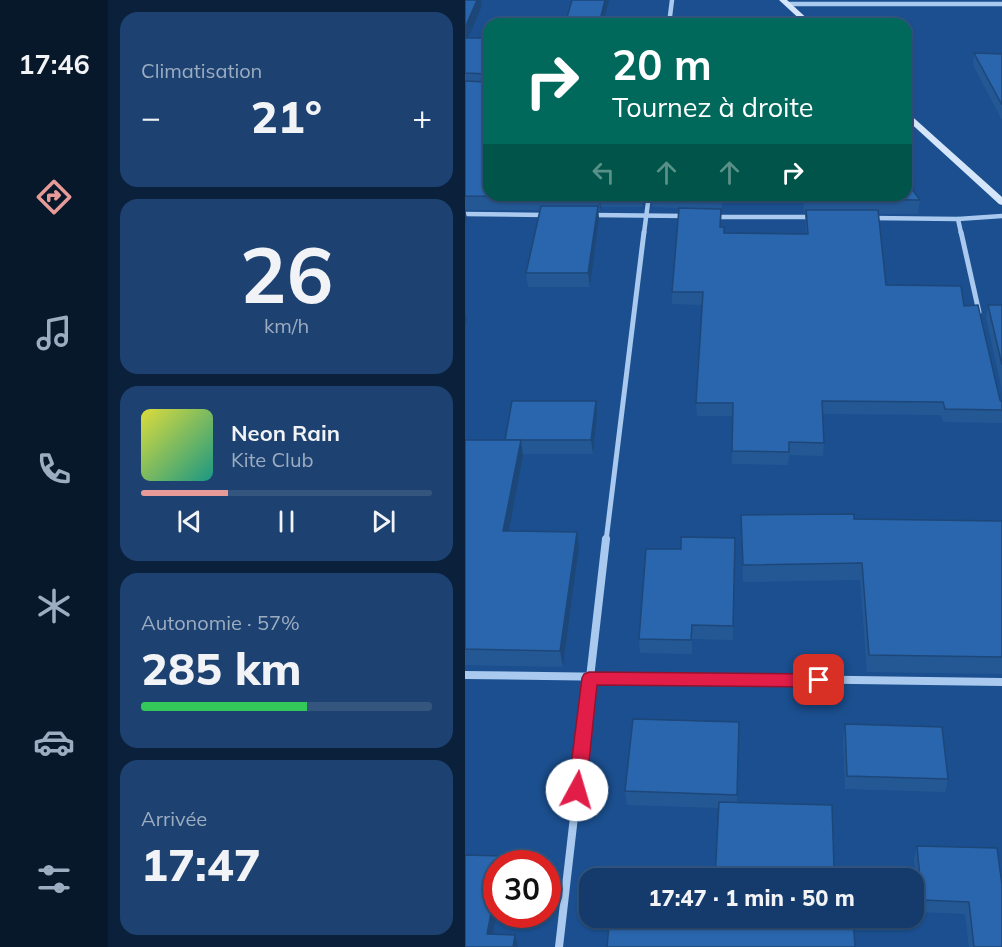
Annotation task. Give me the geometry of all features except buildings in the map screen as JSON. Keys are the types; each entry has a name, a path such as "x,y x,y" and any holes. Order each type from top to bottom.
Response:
{"main road":[{"path":"785,2 802,18"},
{"path":"912,120 1002,202"}],"street":[{"path":"670,18 672,0"},
{"path":"785,2 1002,4"},
{"path":"559,947 589,678 649,201"},
{"path":"465,214 556,215"},
{"path":"591,215 695,216"},
{"path":"707,216 815,217"},
{"path":"863,218 958,219 1002,216"},
{"path":"958,219 981,321"},
{"path":"465,675 1002,682"}],"route":[{"path":"577,790 589,678 819,680"}]}
